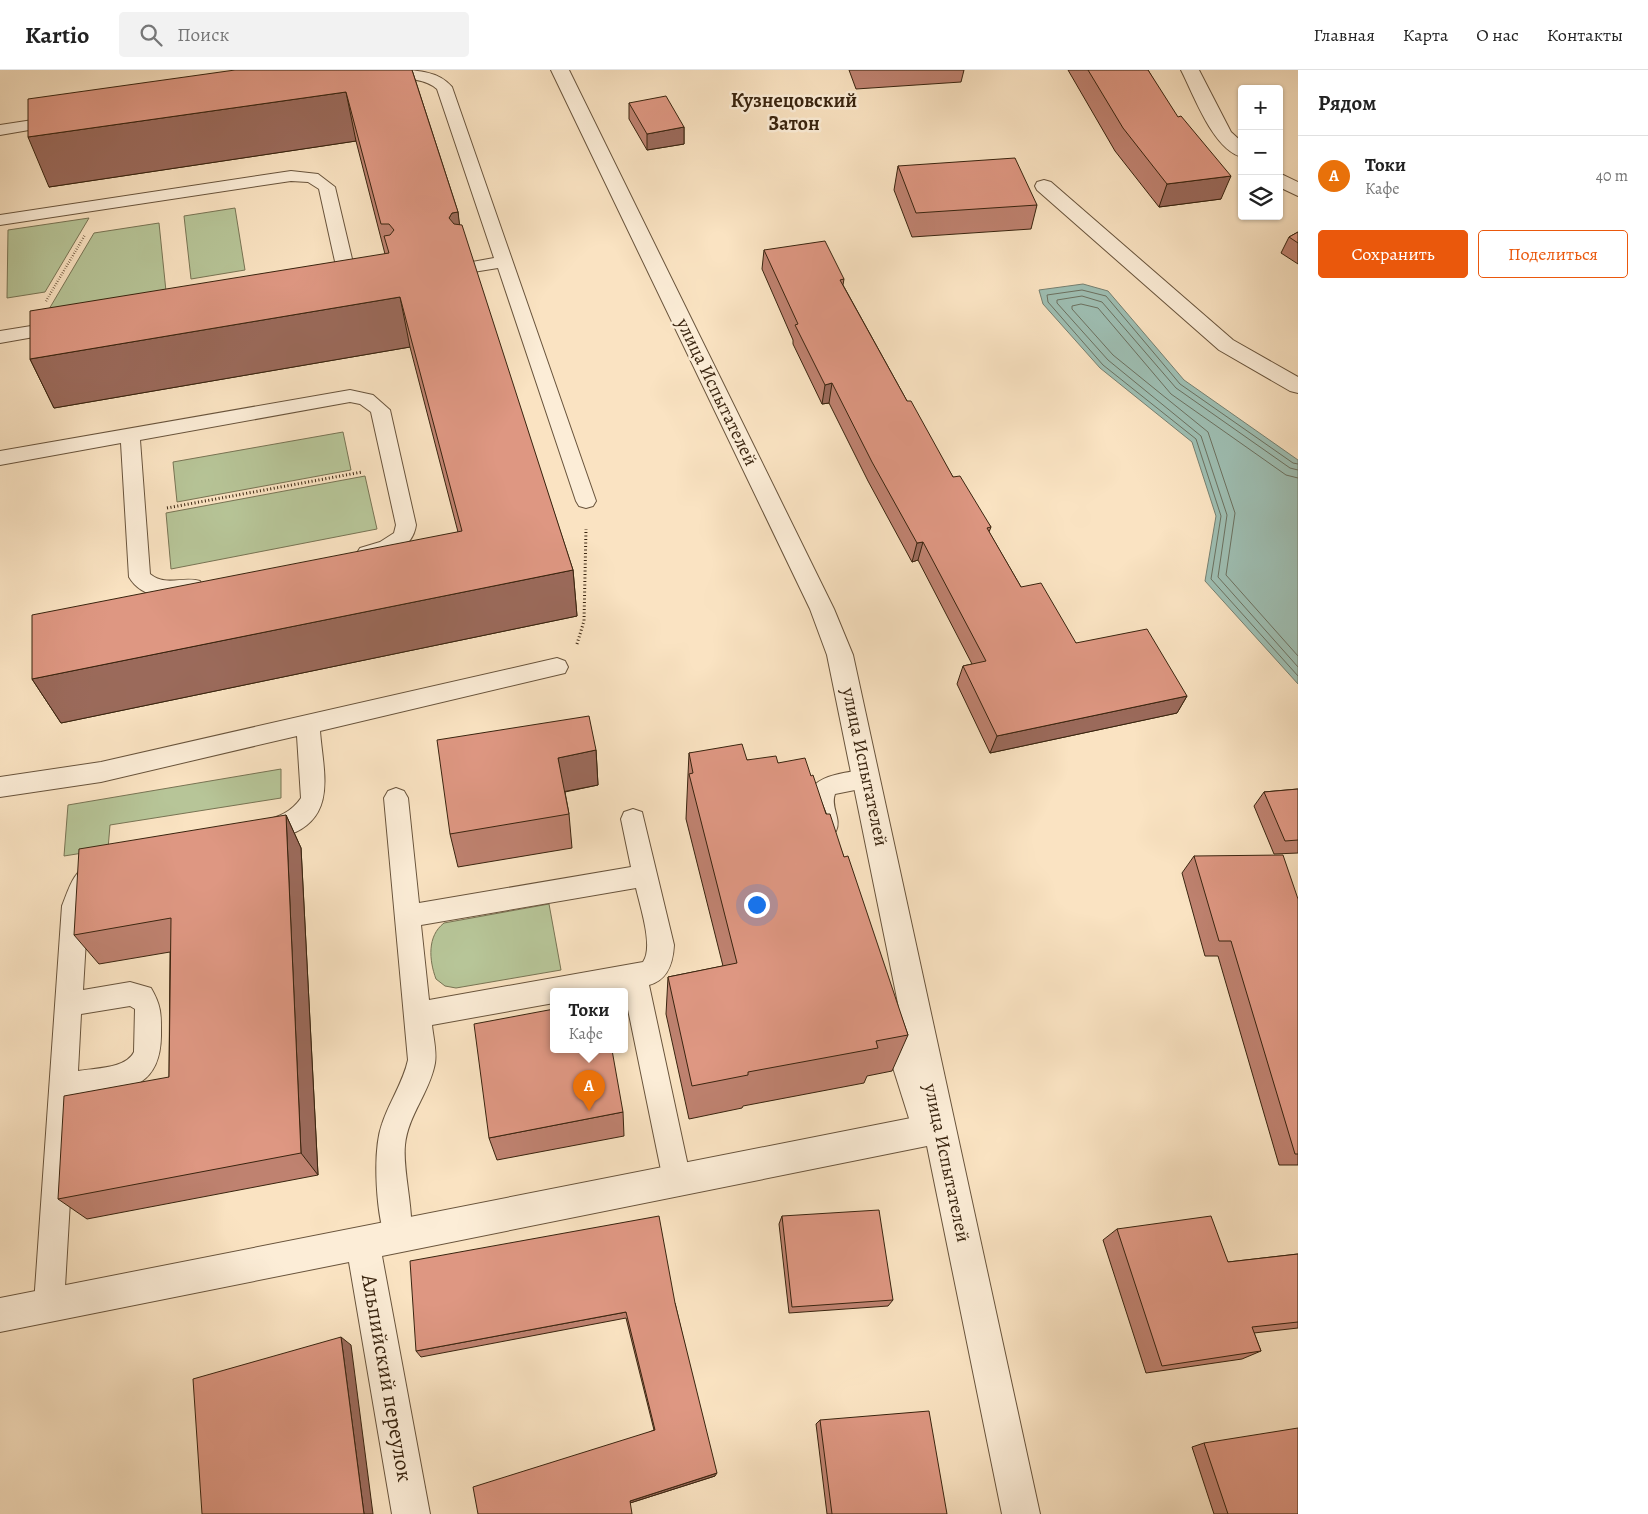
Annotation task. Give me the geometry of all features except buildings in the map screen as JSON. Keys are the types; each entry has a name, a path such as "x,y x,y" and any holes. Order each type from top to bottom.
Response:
{"street":[{"name":"улица Испытателей","path":"560,70 832,631 846,678 867,779 934,1130 1021,1514"},
{"path":"1190,70 1224,135 1238,148"},
{"path":"1283,181 1298,190"},
{"path":"1044,186 1226,345 1298,386"},
{"path":"0,1315 934,1130"},
{"name":"Альпийский переулок","path":"363,1242 411,1514"}],"lane":[{"path":"366,78 396,74 421,74 438,81 444,87 586,501"},
{"path":"0,130 79,118"},
{"path":"0,220 291,176 312,177 326,186 355,280 324,284"},
{"path":"466,268 504,262"},
{"path":"0,337 78,324"},
{"path":"0,458 350,396 369,400 380,410 406,532 396,545 345,557"},
{"path":"130,435 140,577 152,587 171,591 210,584"},
{"path":"0,787 101,772 557,667"},
{"path":"238,836 278,830 293,824 309,808 313,799 308,724"},
{"path":"836,850 820,795 823,789 831,785 867,779"},
{"path":"396,798 422,1060 415,1088 398,1117 393,1133 391,1155 398,1236"},
{"path":"567,988 651,973 660,960 661,952 634,820"},
{"path":"49,1304 75,906 82,886 93,872 113,859"},
{"path":"407,916 646,875"},
{"path":"634,976 677,1180"},
{"path":"417,1015 550,991"},
{"path":"63,1087 128,1075 140,1066 147,1053 148,1008 142,997 130,994 69,1004"},
{"path":"885,1000 934,1130"}],"path":[{"path":"28,332 103,204"},
{"path":"136,514 392,466"},
{"path":"557,667 574,650 583,629 586,501"}],"green space":[{"path":"235,208 245,270 191,279 184,216"},
{"path":"89,218 45,292 7,298 8,230"},
{"path":"159,223 167,301 42,321 94,233"},
{"path":"343,432 351,470 177,502 173,462"},
{"path":"365,476 377,529 171,569 166,513"},
{"path":"281,769 281,798 110,825 108,849 64,856 68,805"},
{"path":"549,904 561,970 456,988 445,986 436,979 431,956 432,941 438,928 444,923"}],"water":[{"path":"1083,284 1108,291 1184,380 1298,460 1298,684 1205,581 1216,516 1192,442 1100,368 1043,304 1039,290"}],"place":[{"name":"Токи","path":"589,1111"}],"district":[{"name":"Кузнецовский Затон","path":"794,112"}]}
